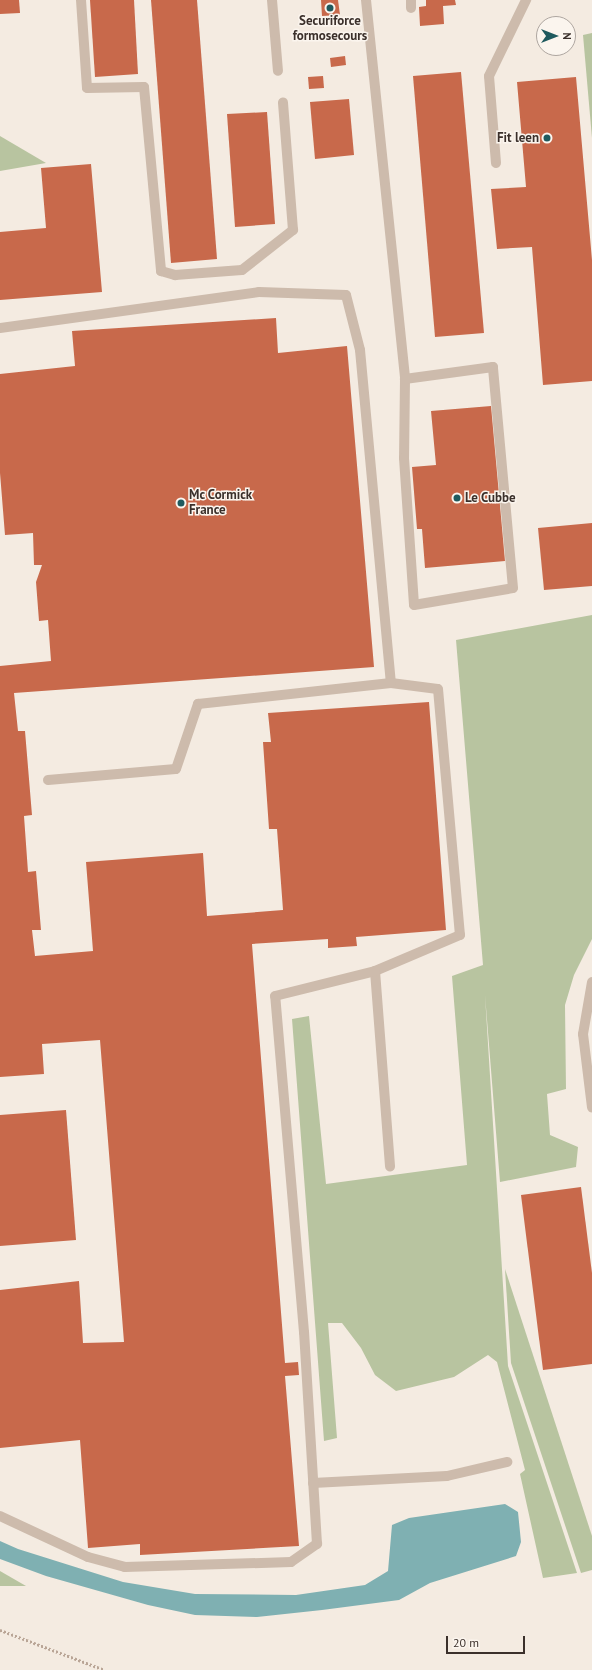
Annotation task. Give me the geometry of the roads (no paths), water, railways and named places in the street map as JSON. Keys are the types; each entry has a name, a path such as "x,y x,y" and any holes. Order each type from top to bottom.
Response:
{"lane":[{"path":"81,0 87,88 144,87 161,271 175,274 242,270 293,230 283,102"},
{"path":"272,0 278,71"},
{"path":"366,0 406,379 404,458 414,605 513,588 493,367 406,379"},
{"path":"496,163 489,76 524,1"},
{"path":"0,328 259,292 346,295 360,350 391,683"},
{"path":"0,1516 88,1557 125,1567 291,1562 317,1544 304,1332 275,996 375,971 460,935 438,689 391,683 198,704 176,769 48,780"},
{"path":"375,971 390,1166"},
{"path":"592,982 583,1034 592,1107"},
{"path":"313,1483 447,1476 507,1462"}],"water":[{"path":"505,1504 518,1512 521,1542 516,1556 430,1583 399,1600 322,1610 257,1617 195,1615 148,1605 46,1576 0,1559 0,1541 18,1549 123,1582 195,1594 296,1595 365,1585 388,1571 392,1525 409,1518"}],"place":[{"name":"Securiforce formosecours","path":"330,8"},
{"name":"Fit leen","path":"547,138"},
{"name":"Le Cubbe","path":"457,498"},
{"name":"Mc Cormick France","path":"181,503"}]}
